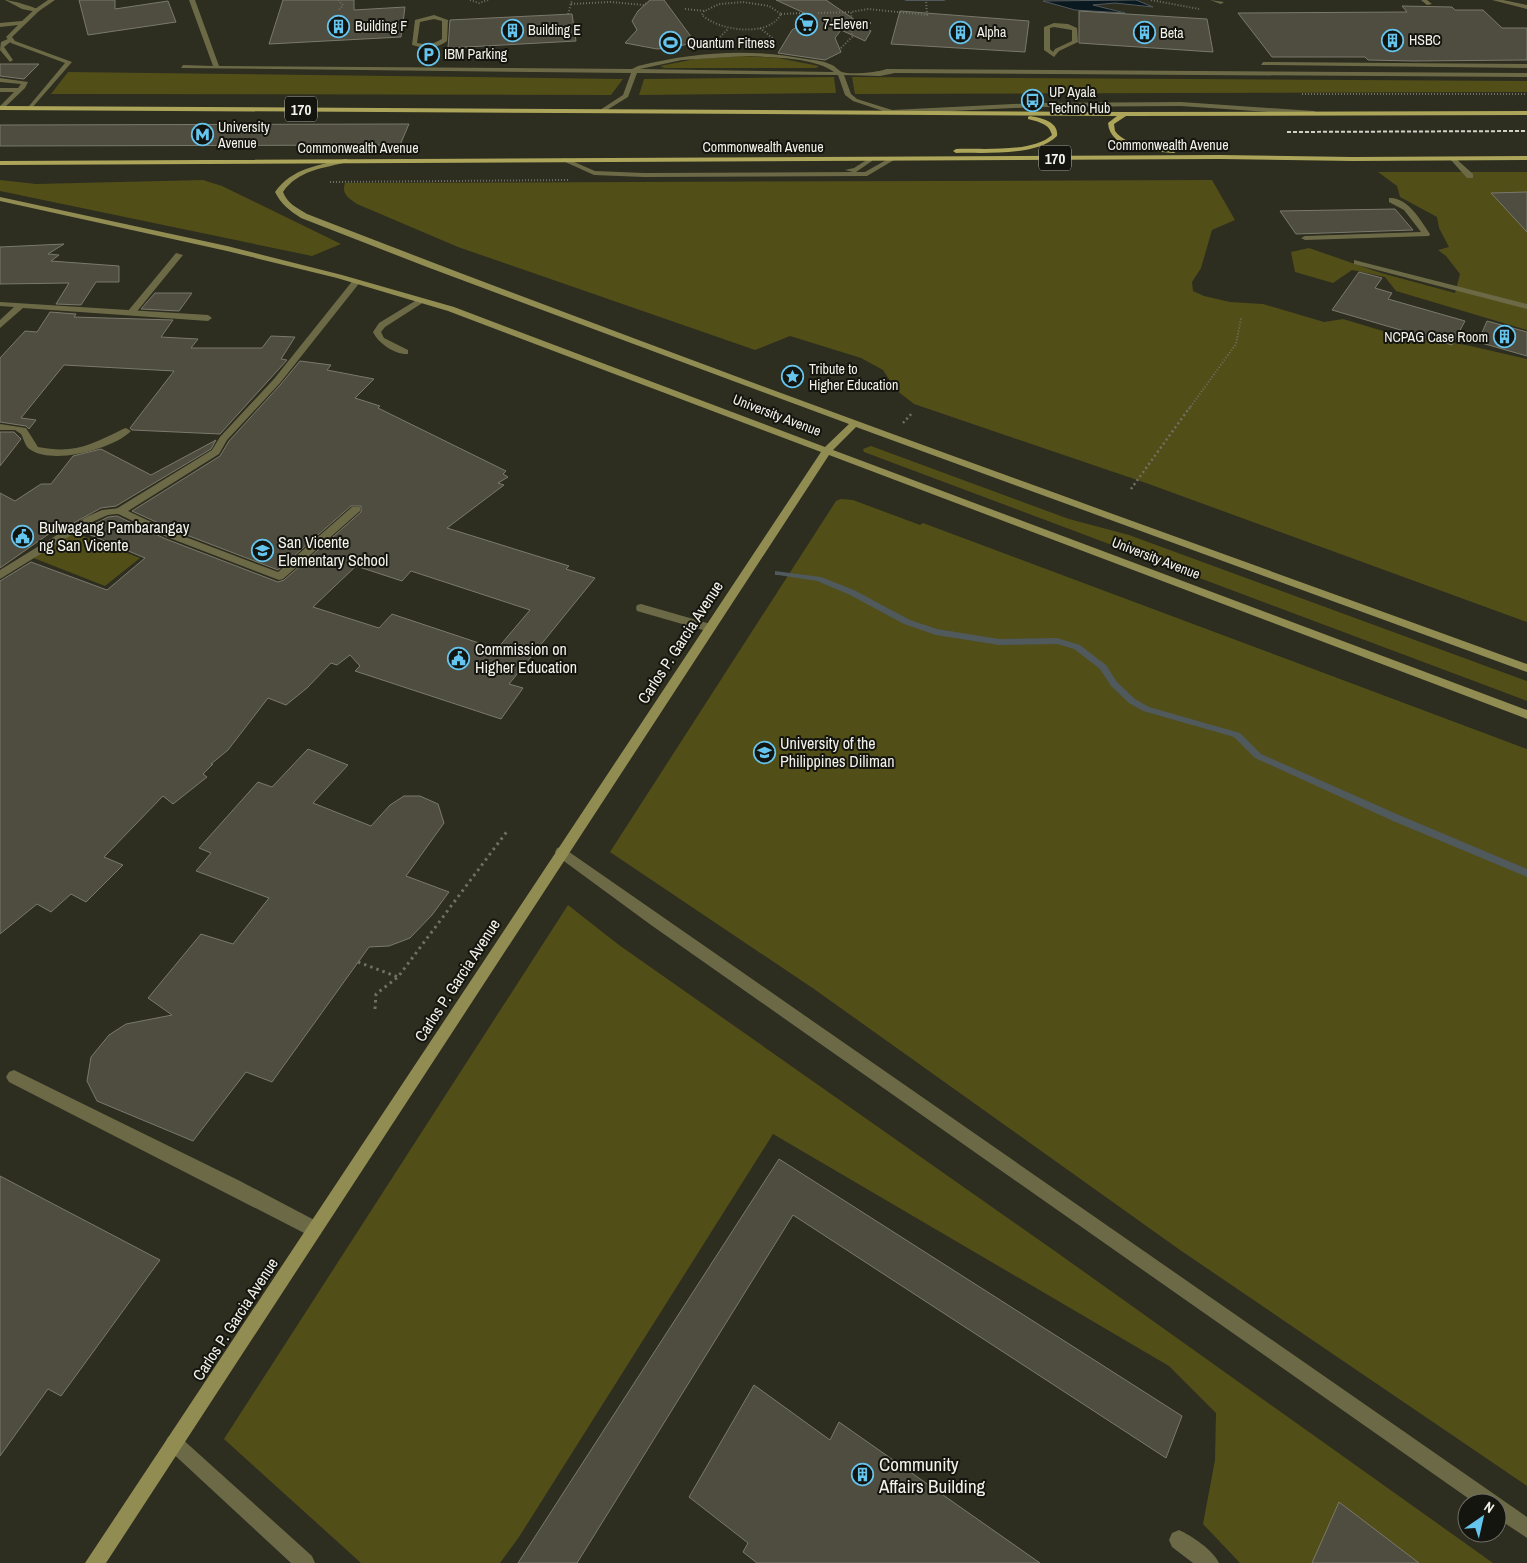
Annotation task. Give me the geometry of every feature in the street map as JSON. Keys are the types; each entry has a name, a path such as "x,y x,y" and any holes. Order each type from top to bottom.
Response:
{"main road":[{"name":"Commonwealth Avenue","path":"1,108 1125,114 1527,113"},
{"path":"890,160 940,152 1028,148 1048,142 1055,134 1052,126 1038,119 983,112"},
{"path":"1125,114 1111,123 1110,129 1114,136 1129,144 1220,157"},
{"name":"Commonwealth Avenue","path":"870,160 1220,157 1353,159 1527,158"},
{"name":"Commonwealth Avenue","path":"0,163 592,160"},
{"name":"University Avenue","path":"346,161 311,170 291,178 279,192 281,197 294,210 350,234 855,423 1527,668"},
{"name":"University Avenue","path":"1,200 212,244 357,281 451,309 1527,715"},
{"name":"Carlos P. Garcia Avenue","path":"95,1563 827,450 855,423"}],"street":[{"path":"8,0 24,8 37,10"},
{"path":"10,40 9,37 23,23 52,0"},
{"path":"192,0 217,68"},
{"path":"1213,0 1221,2"},
{"path":"1424,0 1429,4"},
{"path":"1496,0 1527,7"},
{"path":"434,17 445,20 445,40 426,50 413,42 417,21 434,17"},
{"path":"0,25 23,23"},
{"path":"1054,25 1074,28 1075,42 1057,50 1057,63 1047,50 1047,27 1054,25"},
{"path":"10,60 2,47 2,44 10,40 69,62 31,108"},
{"path":"635,70 661,62 684,58 742,54 804,60 832,67 839,72 848,95 855,100 892,112 1034,105 1182,104 1319,113"},
{"path":"183,67 866,72 880,74 1057,63 1527,75"},
{"path":"1263,64 1527,66"},
{"path":"602,111 626,96 635,70"},
{"path":"0,80 25,82 1,108"},
{"path":"0,90 19,90"},
{"path":"1452,158 1470,176"},
{"path":"564,160 594,173 644,175 868,174 890,160"},
{"path":"592,160 607,170 856,170 870,160"},
{"path":"1305,238 1426,234 1407,208 1392,200"},
{"path":"131,313 179,255"},
{"path":"1357,262 1527,307"},
{"path":"0,575 90,519 106,512 120,511 216,452 223,439 277,381 357,281"},
{"path":"405,352 381,340 377,332 382,325 423,300"},
{"path":"0,304 208,318"},
{"path":"0,325 20,305"},
{"path":"0,427 20,428 27,433 30,445 35,449 74,454 91,449 126,431"},
{"path":"120,511 171,535 279,576 356,509"},
{"path":"641,608 710,628"},
{"path":"562,852 672,932 1477,1493"},
{"path":"14,1077 225,1182 314,1229"},
{"path":"174,1443 305,1563"},
{"path":"1507,1514 1527,1528"},
{"path":"1179,1540 1209,1563"}],"path":[{"path":"338,0 342,5 339,10"},
{"path":"470,0 479,3 488,0"},
{"path":"568,14 572,0"},
{"path":"715,0 721,3"},
{"path":"818,13 851,12 868,9 927,15 926,0"},
{"path":"1151,0 1199,9"},
{"path":"571,4 610,2 644,5 648,2"},
{"path":"685,9 704,11 721,3 759,2 777,8 781,14"},
{"path":"704,11 702,16 711,24 735,29 754,29 770,25 778,22 781,14"},
{"path":"840,48 852,37 851,12"},
{"path":"781,14 804,13"},
{"path":"852,23 872,23"},
{"path":"1299,94 1527,94"},
{"path":"1131,490 1236,344 1241,318"},
{"path":"376,1009 376,994 398,977 508,830"},
{"path":"358,962 398,977"}],"shaded area":[{"path":"1136,0 1153,7 1115,3 1093,5 1125,13 1075,10 1043,1"},
{"path":"742,56 778,58 819,66 816,68 664,68 660,66 695,59"},
{"path":"68,72 623,79 611,95 51,94"},
{"path":"834,77 836,93 639,95 644,79"},
{"path":"852,77 1527,81 1527,92 855,94"},
{"path":"1378,172 1527,172 1527,330 1396,291 1385,277 1352,270 1333,283 1295,272 1291,252 1309,248 1381,273 1455,293 1460,274 1446,256 1438,250 1449,247 1439,228 1437,217 1400,197 1397,186"},
{"path":"0,180 36,184 203,180 222,186 341,244 312,256 0,191"},
{"path":"1212,180 1235,220 1212,230 1201,268 1192,282 1193,291 1204,296 1230,302 1263,304 1324,322 1343,319 1383,331 1466,345 1527,359 1527,622 1146,483 914,404 896,390 883,370 861,358 790,336 755,350 458,247 357,204 346,195 344,190 345,183"},
{"path":"871,446 1069,519 1129,535 1527,681 1527,701 864,452 863,449"},
{"path":"841,499 853,500 920,525 923,523 1527,749 1527,1486 1180,1250 814,989 610,852 836,501"},
{"path":"67,530 140,558 105,586 31,557"},
{"path":"568,905 619,945 1059,1254 1457,1537 1457,1543 1465,1543 1493,1563 1240,1563 1203,1524 1215,1460 1216,1413 1169,1366 773,1134 519,1537 500,1563 361,1563 224,1439"}],"building":[{"path":"79,0 115,0 115,9 168,1 176,22 88,35"},
{"name":"Building F","path":"283,0 354,0 354,10 405,7 401,37 269,44"},
{"path":"650,0 664,0 695,42 657,49 625,43 637,30 632,21 638,11"},
{"path":"776,0 826,0 871,31 865,41 841,30 835,38 841,52 825,60 778,53 792,30 813,17"},
{"name":"HSBC","path":"1402,6 1483,10 1502,28 1527,28 1527,60 1413,61 1368,60 1365,57 1272,57 1238,13 1407,12"},
{"name":"Alpha","path":"900,11 1029,21 1025,52 891,44"},
{"name":"Beta","path":"1079,11 1207,19 1213,52 1079,43"},
{"name":"Building E","path":"572,14 576,41 448,48 450,20"},
{"path":"0,64 39,64 24,79 0,76"},
{"name":"University Avenue","path":"409,124 400,145 0,146 0,125"},
{"path":"1527,192 1527,232 1491,193"},
{"path":"1395,209 1413,230 1296,234 1280,211"},
{"path":"64,244 48,254 59,255 51,261 119,266 119,282 96,282 81,305 56,304 69,283 0,284 0,247"},
{"path":"1359,272 1382,278 1375,288 1392,293 1388,299 1465,321 1452,345 1332,310"},
{"path":"155,293 192,293 179,311 141,309"},
{"path":"50,312 76,314 74,317 173,320 161,337 198,339 191,348 262,348 271,336 295,337 281,359 287,360 220,434 132,430 130,428 174,371 64,365 21,418 36,420 29,429 26,426 0,422 0,358 25,331 37,332"},
{"name":"NCPAG Case Room","path":"1487,321 1527,332 1527,356 1478,342"},
{"path":"300,361 331,365 327,370 374,379 355,398 380,406 378,408 506,471 503,474 508,477 498,483 504,485 447,528 569,566 566,569 595,578 509,684 523,688 501,719 355,671 360,666 350,655 337,665 331,663 307,688 286,705 268,698 228,750 211,764 213,764 203,774 207,777 173,804 163,796 104,857 123,865 86,902 71,894 51,912 37,904 0,934 0,581 31,562 107,590 145,558 81,531 108,517 117,516 166,539 278,582 284,580 361,512 361,506 351,506 278,570 176,531 132,511 220,456 229,441","holes":["356,566 402,581 411,571 530,610 497,649 392,614 379,628 313,607"]},
{"path":"0,432 14,432 21,439 0,466"},
{"path":"216,440 211,449 116,506 101,508 68,526 63,524 0,568 0,493 15,501 41,484 51,484 73,456 101,449 151,475"},
{"path":"308,749 348,765 313,803 371,826 390,805 404,796 420,796 438,804 444,823 406,876 449,892 432,915 410,938 389,946 369,947 272,1082 246,1072 193,1141 97,1101 87,1081 91,1057 109,1035 126,1024 172,1015 148,998 201,934 233,944 269,898 196,871 211,853 199,848 258,782 272,787"},
{"path":"779,1159 1182,1416 1166,1458 793,1215 577,1563 518,1563"},
{"path":"0,1176 160,1260 61,1396 48,1389 0,1456"},
{"path":"754,1385 830,1440 839,1422 1040,1563 757,1563 743,1552 748,1543 689,1497"},
{"path":"1339,1502 1419,1563 1312,1563"}],"waterway":[{"path":"906,0 944,0"},
{"path":"1037,0 1043,1"},
{"path":"778,573 818,579 851,592 907,622 936,632 999,642 1057,641 1077,647 1103,667 1114,684 1132,701 1146,709 1237,735 1258,756 1396,818 1527,873"}],"railway":[{"path":"1287,132 1527,131"}],"place":[{"name":"7-Eleven","path":"807,24"},
{"name":"Building F","path":"339,26"},
{"name":"Building E","path":"512,30"},
{"name":"Alpha","path":"961,32"},
{"name":"Beta","path":"1144,33"},
{"name":"HSBC","path":"1393,40"},
{"name":"Quantum Fitness","path":"671,43"},
{"name":"IBM Parking","path":"428,54"},
{"name":"UP Ayala Techno Hub","path":"1033,100"},
{"name":"University Avenue","path":"202,135"},
{"name":"NCPAG Case Room","path":"1504,337"},
{"name":"Tribute to Higher Education","path":"793,377"},
{"name":"Bulwagang Pambarangay ng San Vicente","path":"23,536"},
{"name":"San Vicente Elementary School","path":"262,551"},
{"name":"Commission on Higher Education","path":"459,658"},
{"name":"University of the Philippines Diliman","path":"764,752"},
{"name":"Community Affairs Building","path":"863,1475"}]}
